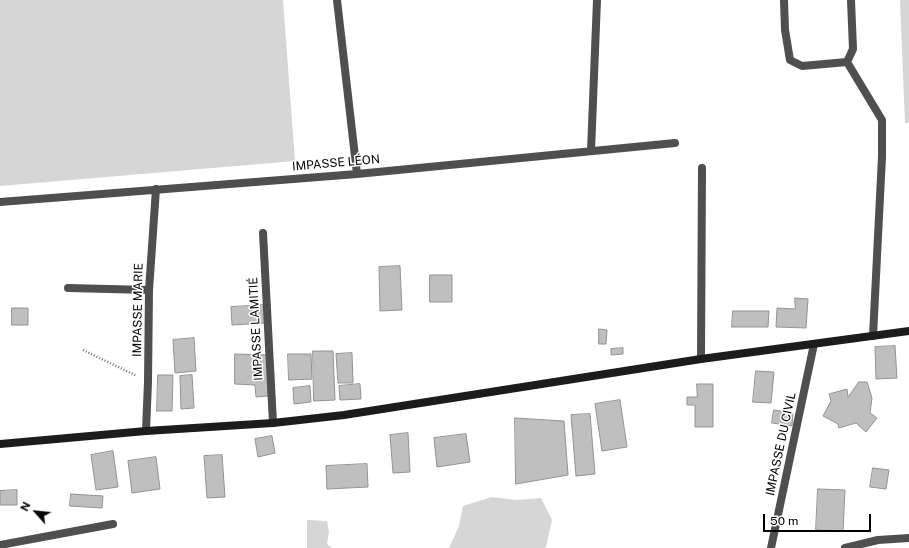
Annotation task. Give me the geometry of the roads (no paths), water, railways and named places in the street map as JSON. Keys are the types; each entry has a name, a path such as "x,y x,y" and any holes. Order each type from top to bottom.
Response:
{"main road":[{"path":"0,444 146,431 273,423 344,415 701,360 909,331"}],"street":[{"path":"337,0 357,174"},
{"path":"591,151 597,0"},
{"path":"784,0 785,30 790,60 802,66 847,62"},
{"path":"847,62 854,49 851,0"},
{"path":"847,62 882,120 882,158 873,336"},
{"name":"IMPASSE LÉON","path":"0,202 357,174 675,143"},
{"path":"701,360 702,168"},
{"name":"IMPASSE MARIE","path":"146,431 149,290 156,189"},
{"name":"IMPASSE LAMITIÉ","path":"263,233 273,423"},
{"path":"68,288 149,290"},
{"name":"IMPASSE DU CIVIL","path":"771,548 814,344"},
{"path":"0,545 113,524"},
{"path":"845,548 909,538"}]}
